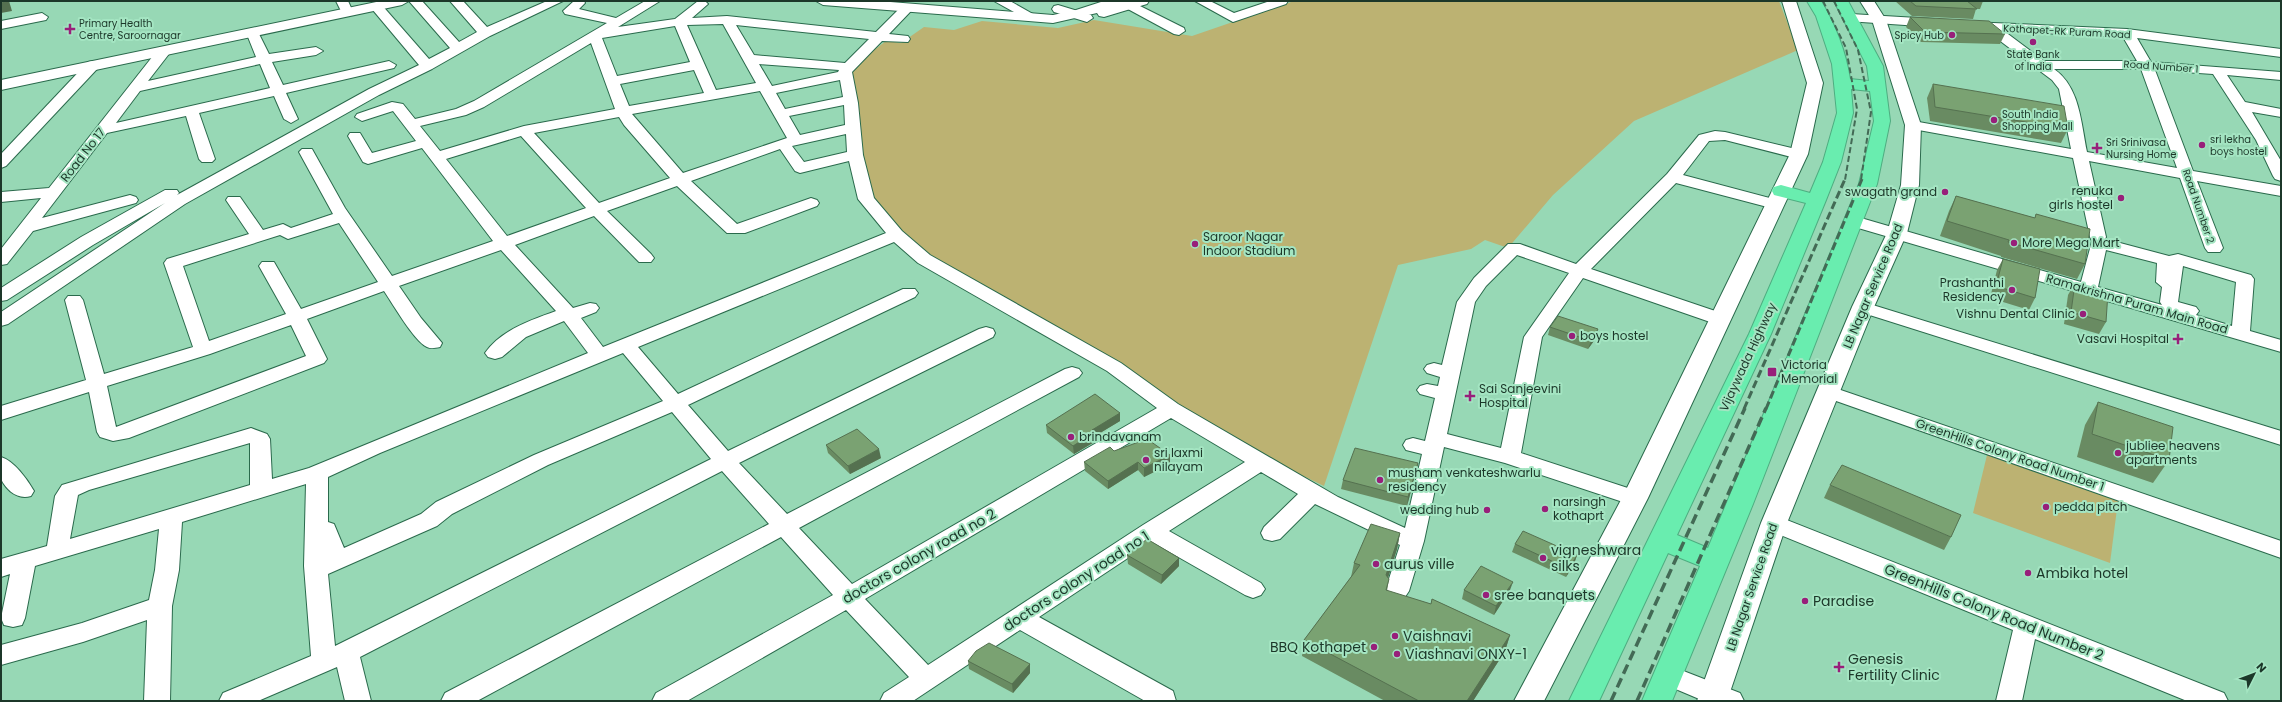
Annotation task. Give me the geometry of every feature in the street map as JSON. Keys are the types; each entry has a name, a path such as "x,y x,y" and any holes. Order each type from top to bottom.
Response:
{"highway":[{"name":"Vijaywada Highway","path":"1584,701 1760,334 1832,162 1845,113 1841,76 1823,16 1814,1"},
{"path":"1657,701 1714,561 1740,504 1868,184 1882,120 1874,66 1846,10"},
{"path":"1841,76 1877,81"},
{"path":"1778,198 1817,200"},
{"path":"1661,539 1714,561"}],"street":[{"path":"1,85 252,32 345,6 376,6 402,1"},
{"path":"415,1 457,48"},
{"path":"456,1 485,33"},
{"path":"1,320 179,200 374,92 427,66 485,33 557,1"},
{"path":"410,124 473,108 594,35 654,1"},
{"path":"823,1 850,2 977,15 1053,19 1083,16 1130,2 1179,31"},
{"path":"1000,1 1034,18"},
{"path":"1201,1 1233,18 1282,1"},
{"path":"1529,701 1635,498 1799,154 1815,83 1796,18 1789,1"},
{"name":"LB Nagar Service Road","path":"1720,698 1774,524 1863,307 1897,233 1910,185 1913,126 1879,20 1867,1"},
{"path":"579,3 569,11 617,22"},
{"path":"679,22 702,4"},
{"path":"376,6 427,66"},
{"path":"437,157 524,130 712,96 765,89 846,71 877,36 907,8"},
{"path":"1058,9 1083,16"},
{"name":"Kothapet-RK Puram Road","path":"1846,10 1879,20 2127,33 2281,53"},
{"path":"977,15 1007,22 1044,24 1072,22 1083,16"},
{"path":"1,25 42,17"},
{"path":"594,35 679,22 727,20 903,39"},
{"path":"727,20 780,114 800,168 855,155"},
{"path":"679,22 712,96"},
{"path":"1990,27 2057,77 2066,89 2079,155 2098,237"},
{"path":"252,32 291,119"},
{"name":"Road Number 2","path":"2127,33 2146,64 2188,174 2214,248"},
{"path":"594,35 624,111 630,122 680,180 733,229 739,229 811,203"},
{"name":"Road No 17","path":"1,260 165,50"},
{"path":"136,88 264,59 316,51"},
{"path":"748,59 846,71"},
{"name":"Road Number 1","path":"2040,65 2087,62 2146,64 2281,76"},
{"path":"1,163 93,65"},
{"path":"103,130 389,65"},
{"path":"613,81 698,65"},
{"path":"2217,70 2263,140 2281,176"},
{"path":"846,71 855,155 866,199 896,235 924,259 1114,367 1171,409 1260,463 1313,493 1414,541"},
{"path":"780,114 850,100"},
{"path":"2237,101 2281,113"},
{"path":"362,117 397,106 503,242 567,312 600,356"},
{"path":"191,111 207,158"},
{"path":"1913,126 2281,191"},
{"path":"1,413 203,350 596,209 790,142 853,128"},
{"path":"524,130 596,209 645,258"},
{"path":"355,136 368,159 425,143"},
{"path":"1510,457 1534,337 1550,310 1579,271 1673,177 1704,138 1709,136 1724,136 1799,154"},
{"path":"2263,140 2281,144"},
{"path":"307,152 318,176 343,216 414,322 433,343"},
{"path":"1,296 142,209 192,182 226,174"},
{"path":"1673,177 1778,198"},
{"path":"1,197 55,192"},
{"path":"27,227 130,200"},
{"path":"234,200 260,236"},
{"path":"203,350 173,264 283,229 288,234 343,216"},
{"name":"Ramakrishna Puram Main Road","path":"1854,221 2162,307 2212,326 2281,346"},
{"path":"1,568 317,473 896,235"},
{"path":"2089,286 2099,243 2157,257 2164,260 2166,265 2162,307"},
{"path":"1398,591 1414,541 1426,443 1442,371 1466,302 1480,282 1514,248 1720,319"},
{"path":"2212,326 2213,319 2211,317 2170,304 2175,260 2185,260 2245,279 2240,334"},
{"path":"74,300 76,312 97,384 107,432 113,434 134,430 317,359 296,316 268,266"},
{"path":"325,550 430,520 444,508 541,460 677,402 908,293"},
{"path":"1,296 30,300"},
{"path":"1863,307 2281,438"},
{"path":"495,353 502,345 527,329 567,312 590,308"},
{"path":"232,701 346,652 725,461 986,332"},
{"path":"626,345 677,402 725,461 926,680"},
{"path":"454,701 1072,373"},
{"name":"GreenHills Colony Road Number 1","path":"1829,392 2281,550"},
{"name":"doctors colony road no 2","path":"665,701 849,597 1171,409"},
{"path":"57,552 66,496 70,490 81,485 252,434 260,439 261,489"},
{"path":"1426,443 1510,457 1635,498"},
{"name":"doctors colony road no 1","path":"893,701 1260,463"},
{"path":"1,464 24,491"},
{"path":"317,473 325,550 324,662"},
{"path":"1272,533 1313,493"},
{"path":"157,701 160,606 167,570 171,517"},
{"name":"GreenHills Colony Road Number 2","path":"1774,524 2215,701"},
{"path":"1152,532 1253,589"},
{"path":"13,618 24,562"},
{"path":"1,655 83,632 160,606"},
{"path":"1020,618 1164,699"},
{"path":"2009,701 2026,625"},
{"path":"346,652 358,701"},
{"path":"1668,675 1720,698"}],"shaded area":[{"name":"Saroor Nagar Indoor Stadium","path":"1294,1 1779,1 1798,50 1634,121 1553,195 1508,248 1485,240 1471,249 1398,265 1324,486 1270,460 1140,385 1061,331 986,286 917,249 870,198 858,154 850,74 853,66 886,41 901,43 924,27 954,30 982,21 1058,28 1094,20 1192,36"},
{"name":"pedda pitch","path":"1987,455 2118,501 2110,563 1973,513"}],"building":[{"path":"1910,1 1967,1 1977,9 1916,6"},
{"path":"1910,17 1989,21 2005,34 1925,32"},
{"path":"1933,84 2064,106 2068,129 1935,107"},
{"path":"1956,196 2035,218 2036,214 2090,229 2085,264 2008,242 2009,240 1947,221"},
{"path":"2003,259 2040,269 2035,298 1996,286"},
{"path":"2075,283 2108,292 2106,322 2071,312"},
{"path":"1558,316 1598,329 1591,341 1550,327"},
{"path":"1095,394 1120,413 1092,430 1095,432 1073,446 1046,425"},
{"path":"2098,402 2173,427 2169,460 2092,434"},
{"path":"857,429 879,449 848,466 826,445"},
{"path":"1147,439 1170,455 1144,468 1138,462 1108,481 1084,462 1110,447 1114,451"},
{"name":"musham venkateshwarlu residency","path":"1355,448 1418,463 1408,497 1343,480"},
{"path":"1842,465 1961,515 1951,537 1830,485"},
{"name":"Vaishnavi","path":"1371,524 1400,533 1386,575 1389,579 1386,590 1431,604 1432,599 1510,635 1467,701 1419,701 1304,640 1360,565 1354,563"},
{"path":"1523,531 1577,555 1569,569 1515,544"},
{"path":"1147,539 1179,558 1162,575 1127,555"},
{"name":"sree banquets","path":"1481,566 1513,582 1496,606 1464,590"},
{"path":"989,643 1030,664 1012,684 968,661 976,651"}],"railway":[{"path":"1823,1 1846,48 1857,109 1845,180"},
{"path":"1834,1 1858,50 1871,112 1861,180"},
{"path":"1744,409 1845,179"},
{"path":"1766,409 1862,179"},
{"path":"1611,701 1745,408"},
{"path":"1637,701 1766,408"}],"place":[{"name":"Primary Health Centre, Saroornagar","path":"70,29"},
{"name":"Spicy Hub","path":"1952,35"},
{"name":"State Bank of India","path":"2033,42"},
{"name":"South India Shopping Mall","path":"1994,120"},
{"name":"sri lekha boys hostel","path":"2202,145"},
{"name":"Sri Srinivasa Nursing Home","path":"2097,148"},
{"name":"swagath grand","path":"1945,192"},
{"name":"renuka girls hostel","path":"2121,198"},
{"name":"More Mega Mart","path":"2014,243"},
{"name":"Saroor Nagar Indoor Stadium","path":"1195,244"},
{"name":"Prashanthi Residency","path":"2012,290"},
{"name":"Vishnu Dental Clinic","path":"2083,314"},
{"name":"boys hostel","path":"1572,336"},
{"name":"Vasavi Hospital","path":"2178,339"},
{"name":"Victoria Memorial","path":"1772,372"},
{"name":"Sai Sanjeevini Hospital","path":"1470,396"},
{"name":"brindavanam","path":"1071,437"},
{"name":"jubliee heavens apartments","path":"2118,453"},
{"name":"sri laxmi nilayam","path":"1146,460"},
{"name":"musham venkateshwarlu residency","path":"1380,480"},
{"name":"pedda pitch","path":"2046,507"},
{"name":"narsingh kothaprt","path":"1545,509"},
{"name":"wedding hub","path":"1487,510"},
{"name":"vigneshwara silks","path":"1543,558"},
{"name":"aurus ville","path":"1376,564"},
{"name":"Ambika hotel","path":"2028,573"},
{"name":"sree banquets","path":"1486,595"},
{"name":"Paradise","path":"1805,601"},
{"name":"Vaishnavi","path":"1395,636"},
{"name":"BBQ Kothapet","path":"1374,647"},
{"name":"Viashnavi ONXY-1","path":"1397,654"},
{"name":"Genesis Fertility Clinic","path":"1839,667"}]}
